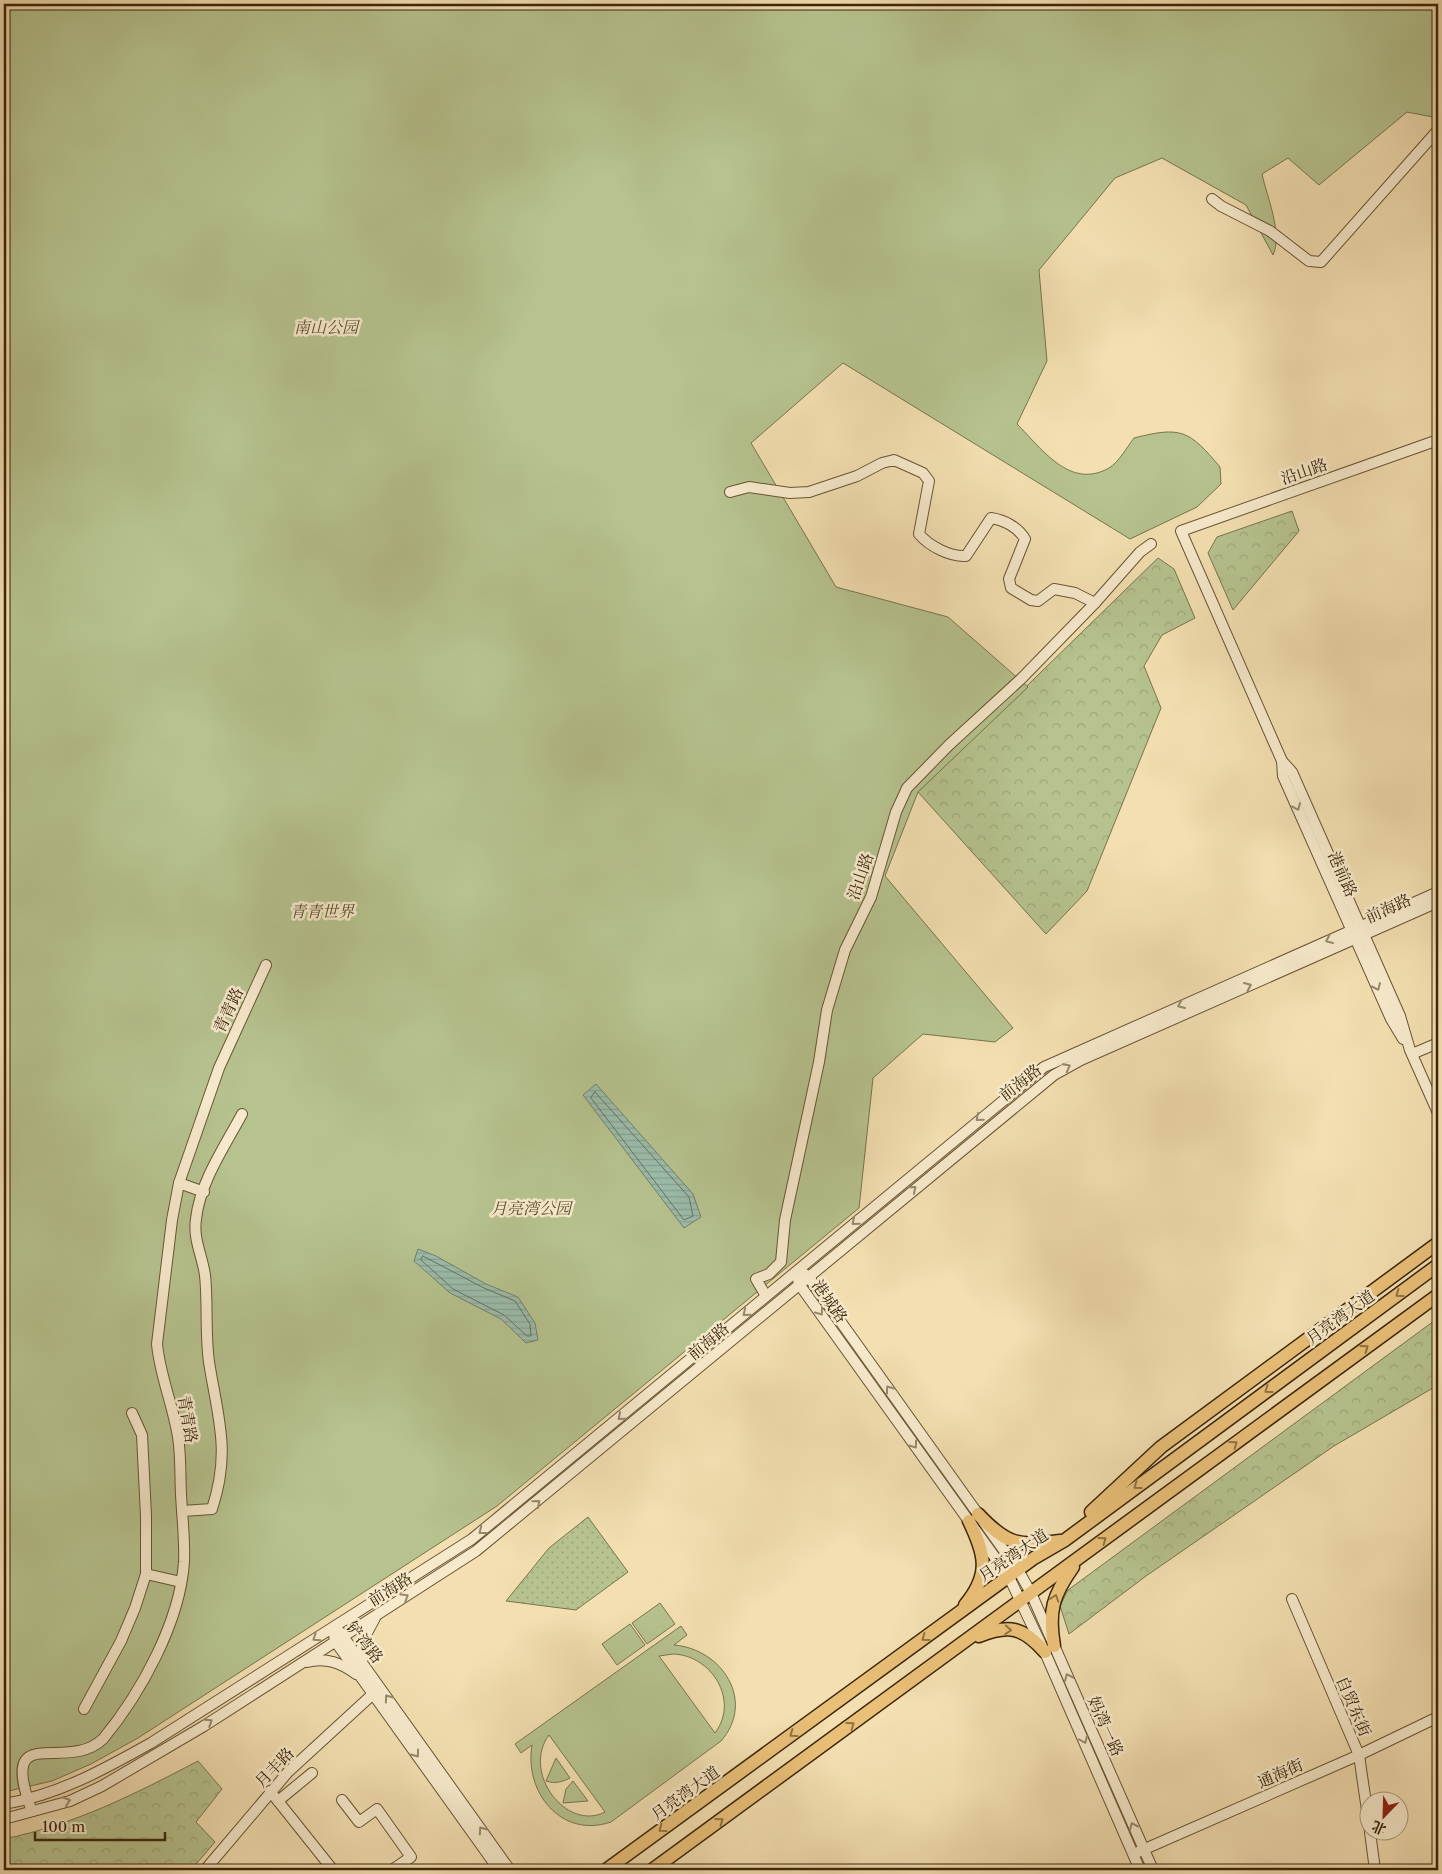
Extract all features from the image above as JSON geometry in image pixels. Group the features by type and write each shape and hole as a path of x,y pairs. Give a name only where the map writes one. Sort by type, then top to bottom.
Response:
{"main road":[{"path":"973,1517 1011,1541 1034,1544 1070,1536 1085,1517 1161,1447 1438,1243"},
{"name":"月亮湾大道","path":"606,1870 1014,1574 1070,1536 1438,1265"},
{"path":"652,1870 1438,1295"},
{"path":"953,1618 967,1604 975,1590 984,1566 973,1517"},
{"path":"965,1641 999,1629 1009,1629 1023,1632 1049,1649 1054,1600 1065,1578 1087,1552"}],"street":[{"path":"1212,199 1237,215 1270,231 1309,261 1321,262 1438,130"},
{"name":"沿山路","path":"1181,531 1438,440"},
{"path":"730,492 749,487 790,493 809,492 857,476 894,460 923,473 929,481 920,534 926,542 957,556 966,556 991,518 1001,520 1021,532 1025,538 1009,579 1011,588 1031,600 1038,601 1054,589 1075,593 1096,603"},
{"name":"港前路","path":"1181,531 1282,761 1292,772 1358,933 1400,1016 1411,1052 1438,1114"},
{"name":"沿山路","path":"766,1296 756,1279 769,1274 781,1262 785,1220 819,1062 827,1010 845,950 871,897 896,812 907,788 949,745 1022,678 1096,603 1140,552 1151,544"},
{"name":"前海路","path":"4,1819 70,1801 102,1786 204,1726 464,1560 499,1534 1030,1092 1063,1069 1358,933 1438,892"},
{"name":"前海路","path":"4,1804 28,1800 66,1788 110,1766 472,1539 1020,1084 1044,1067 1358,933 1438,902"},
{"name":"青青路","path":"32,1812 21,1779 21,1770 26,1759 38,1753 75,1753 90,1750 103,1739 115,1725 138,1688 165,1633 181,1582 184,1563 178,1438 167,1388 159,1364 157,1344 179,1183 219,1068 266,965"},
{"path":"1411,1052 1438,1043"},
{"path":"182,1511 212,1509 218,1489 223,1458 220,1416 209,1363 206,1335 205,1275 195,1240 196,1218 204,1192 242,1114"},
{"path":"179,1183 204,1192"},
{"name":"港城路","path":"797,1270 808,1276 973,1517"},
{"name":"港城路","path":"797,1270 799,1284 973,1517 1014,1574 1026,1597"},
{"path":"84,1709 121,1641 135,1608 146,1574 146,1516 142,1435 132,1413"},
{"path":"146,1574 181,1582"},
{"name":"妈湾一路","path":"1026,1597 1153,1870"},
{"name":"自贸东街","path":"1292,1599 1359,1755 1364,1792"},
{"path":"362,1661 362,1642 366,1631 379,1613"},
{"name":"铲湾路","path":"333,1627 344,1635 510,1870"},
{"name":"铲湾路","path":"333,1627 335,1641 499,1870"},
{"name":"妈湾一路","path":"1049,1649 1140,1870"},
{"path":"298,1665 326,1660 348,1668 361,1677"},
{"name":"月丰路","path":"205,1870 270,1791 304,1756 373,1694"},
{"name":"通海街","path":"1133,1854 1359,1755 1438,1717"},
{"path":"278,1800 312,1773"},
{"path":"270,1791 333,1870"},
{"path":"342,1800 359,1822 377,1809 411,1857 392,1870"},
{"name":"自贸东街","path":"1371,1842 1375,1870"}],"green space":[{"path":"4,4 1438,4 1438,118 1407,112 1319,185 1288,158 1262,174 1275,226 1276,246 1273,255 1246,205 1162,158 1115,178 1039,270 1047,361 1017,424 1058,464 1082,474 1095,473 1109,468 1134,438 1163,432 1174,432 1192,438 1220,467 1221,484 1197,507 1130,539 843,363 751,443 836,587 948,617 1028,687 918,792 885,876 1013,1028 995,1042 923,1034 873,1078 859,1208 497,1506 138,1738 91,1764 52,1781 4,1792"},
{"path":"1292,511 1299,531 1233,610 1208,553 1217,537"},
{"path":"1158,558 1174,569 1195,618 1162,635 1144,666 1161,708 1087,891 1046,934 918,792"},
{"path":"1438,1318 1438,1385 1334,1446 1146,1576 1069,1634 1060,1606 1068,1590"},
{"path":"588,1517 628,1572 576,1610 506,1601 549,1548"},
{"path":"660,1603 675,1624 647,1644 632,1623"},
{"path":"630,1624 645,1645 617,1665 602,1644"},
{"path":"681,1626 687,1635 674,1645 691,1649 707,1656 729,1680 734,1694 735,1710 731,1726 721,1741 611,1822 593,1825 576,1824 562,1818 550,1808 540,1794 534,1779 531,1762 532,1745 521,1753 515,1744","holes":["673,1654 687,1656 699,1662 710,1671 718,1682 723,1694 724,1707 722,1720 715,1733 659,1656","549,1735 605,1812 591,1816 576,1814 563,1806 552,1795 544,1781 541,1766 542,1750"]},
{"path":"556,1758 570,1778 558,1782 546,1781"},
{"path":"198,1761 222,1789 196,1822 215,1842 191,1870 4,1870 4,1839 80,1817 127,1797"},
{"path":"573,1781 588,1801 563,1803 566,1789"}],"water":[{"path":"596,1084 693,1194 701,1217 684,1228 583,1095"},
{"path":"418,1249 436,1256 486,1284 518,1297 535,1323 538,1340 526,1343 501,1319 450,1293 414,1261"}],"park label":[{"name":"南山公园","path":"326,327"},
{"name":"青青世界","path":"322,911"},
{"name":"月亮湾公园","path":"531,1208"}]}
